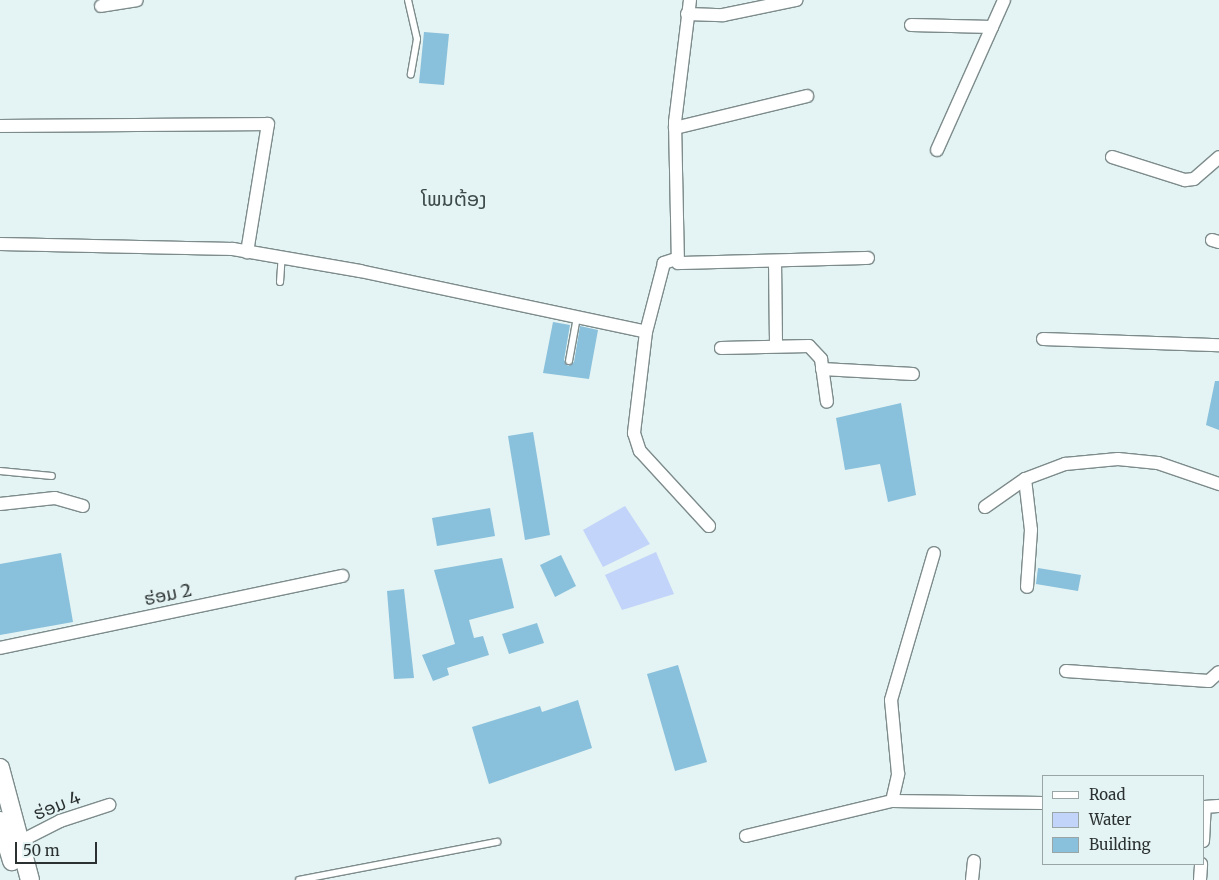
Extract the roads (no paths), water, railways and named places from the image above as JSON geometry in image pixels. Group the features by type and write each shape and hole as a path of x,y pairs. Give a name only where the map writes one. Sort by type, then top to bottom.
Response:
{"main road":[{"path":"1,773 30,880"},
{"path":"0,820 18,880"}],"street":[{"path":"101,6 137,0"},
{"path":"690,0 675,128 676,259 681,264 868,258"},
{"path":"687,14 723,15 796,0"},
{"path":"938,150 1004,0"},
{"path":"911,25 992,27"},
{"path":"675,128 807,96"},
{"path":"0,126 268,124 247,252"},
{"path":"1112,157 1185,180 1194,180 1219,157"},
{"path":"0,244 247,252 282,256 646,332"},
{"path":"676,259 664,263 646,332 636,394 636,443 709,526"},
{"path":"775,261 776,345"},
{"path":"1043,339 1219,345"},
{"path":"721,348 776,345 809,346 822,369 827,402"},
{"path":"822,369 913,374"},
{"path":"985,507 1025,479 1065,464 1118,459 1158,463 1219,484"},
{"path":"1025,479 1031,530 1027,587"},
{"path":"0,504 55,498 83,506"},
{"path":"892,802 898,774 891,700 934,553"},
{"name":"ຮ່ອມ 2","path":"0,648 343,576"},
{"path":"1066,671 1209,681 1219,672"},
{"path":"746,836 892,802 1042,803"},
{"name":"ຮ່ອມ 4","path":"19,842 60,821 109,805"},
{"path":"1204,807 1219,806"},
{"path":"972,880 974,861"},
{"path":"1200,880 1201,865"}],"lane":[{"path":"408,0 417,39 411,74"},
{"path":"280,282 282,256"},
{"path":"569,361 577,317"},
{"path":"0,471 52,476"},
{"path":"299,880 497,842"}],"water":[{"path":"625,506 650,544 603,567 583,530"},
{"path":"656,552 674,594 622,610 605,575"}],"district":[{"name":"ໂພນຕ້ອງ","path":"454,198"}]}
